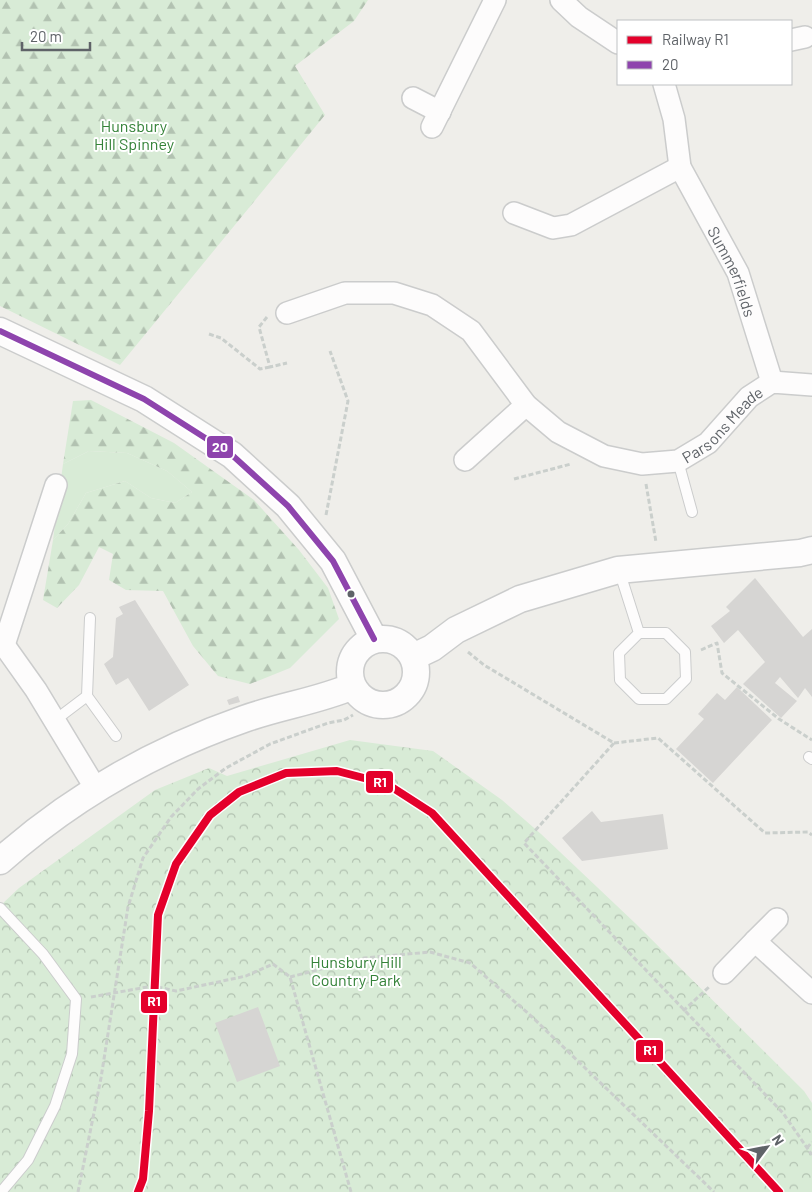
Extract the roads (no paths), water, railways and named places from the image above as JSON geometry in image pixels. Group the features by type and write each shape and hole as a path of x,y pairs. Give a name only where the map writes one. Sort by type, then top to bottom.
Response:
{"street":[{"path":"413,98 436,119 495,0"},
{"path":"561,0 579,17 617,42"},
{"name":"Summerfields","path":"664,85 674,119 680,167 738,273 772,382"},
{"path":"514,213 553,228 571,225 680,167"},
{"name":"Parsons Meade","path":"279,312 345,293 394,293 432,305 471,331 526,405 558,432 604,456 642,464 678,461 708,443 749,397 772,382 812,384"},
{"path":"0,331 144,400 232,455 288,506 333,561 374,639"},
{"path":"466,460 526,405"},
{"path":"56,485 2,646 36,690 96,789"},
{"path":"413,657 432,648 456,630 520,599 618,570 800,553 812,550"},
{"path":"385,638 397,641 406,647 413,657 416,677 413,687 398,702 378,705 368,702 353,686 350,664 355,653 364,644 374,639 385,638"},
{"path":"0,861 26,838 96,789 162,753 245,719 328,697 353,686"},
{"path":"724,973 777,920"},
{"path":"755,941 812,992"}],"lane":[{"path":"678,461 692,512"},
{"path":"618,570 639,634"},
{"path":"90,618 87,696 116,736"},
{"path":"666,633 685,652 686,679 666,699 640,699 620,680 620,653 639,634 666,633"},
{"path":"54,721 87,696"},
{"path":"0,908 42,954 76,999 72,1054 55,1106 28,1160 1,1192"}],"rail line":[{"name":"R1","path":"138,1192 143,1179 149,1111 158,915 176,864 210,815 239,792 286,773 337,771 387,784 432,813 779,1192"}],"park label":[{"name":"Hunsbury Hill Spinney","path":"134,134"},
{"name":"Hunsbury Hill Country Park","path":"356,970"}]}
